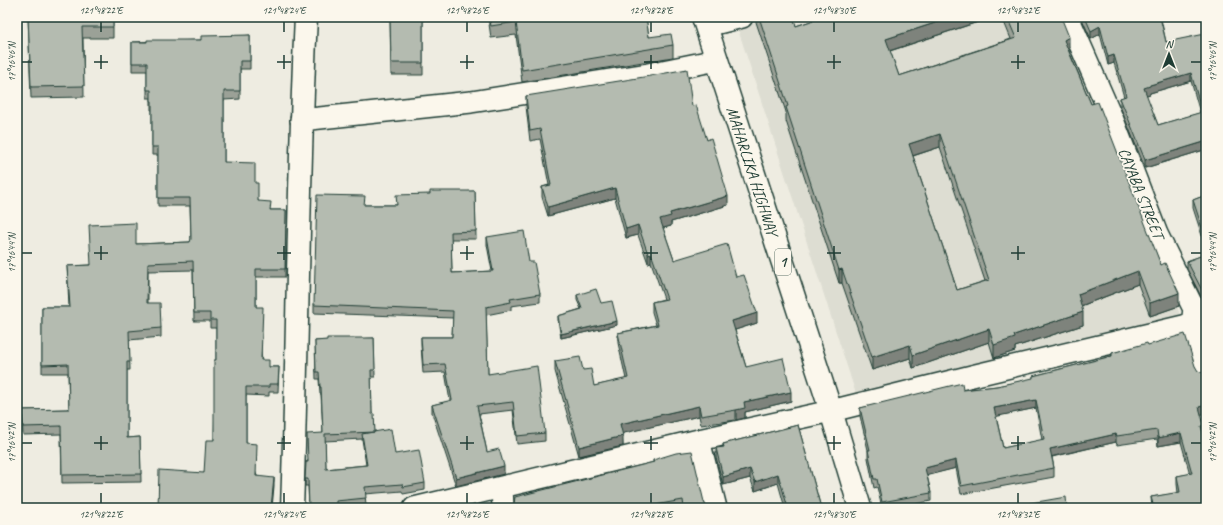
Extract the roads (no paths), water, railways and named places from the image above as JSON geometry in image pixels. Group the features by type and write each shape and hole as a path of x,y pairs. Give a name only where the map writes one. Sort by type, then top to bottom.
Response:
{"main road":[{"path":"292,508 301,120 306,17"},
{"name":"MAHARLIKA HIGHWAY","path":"704,21 831,411 860,508"}],"street":[{"path":"704,21 742,17"},
{"name":"CAYABA STREET","path":"1068,17 1112,120 1157,234 1198,313 1206,370"},
{"path":"301,120 471,102 648,74 717,60"},
{"path":"414,508 700,440 831,411 976,375 1198,313"},
{"path":"700,440 716,508"},
{"path":"502,487 504,508"}]}
